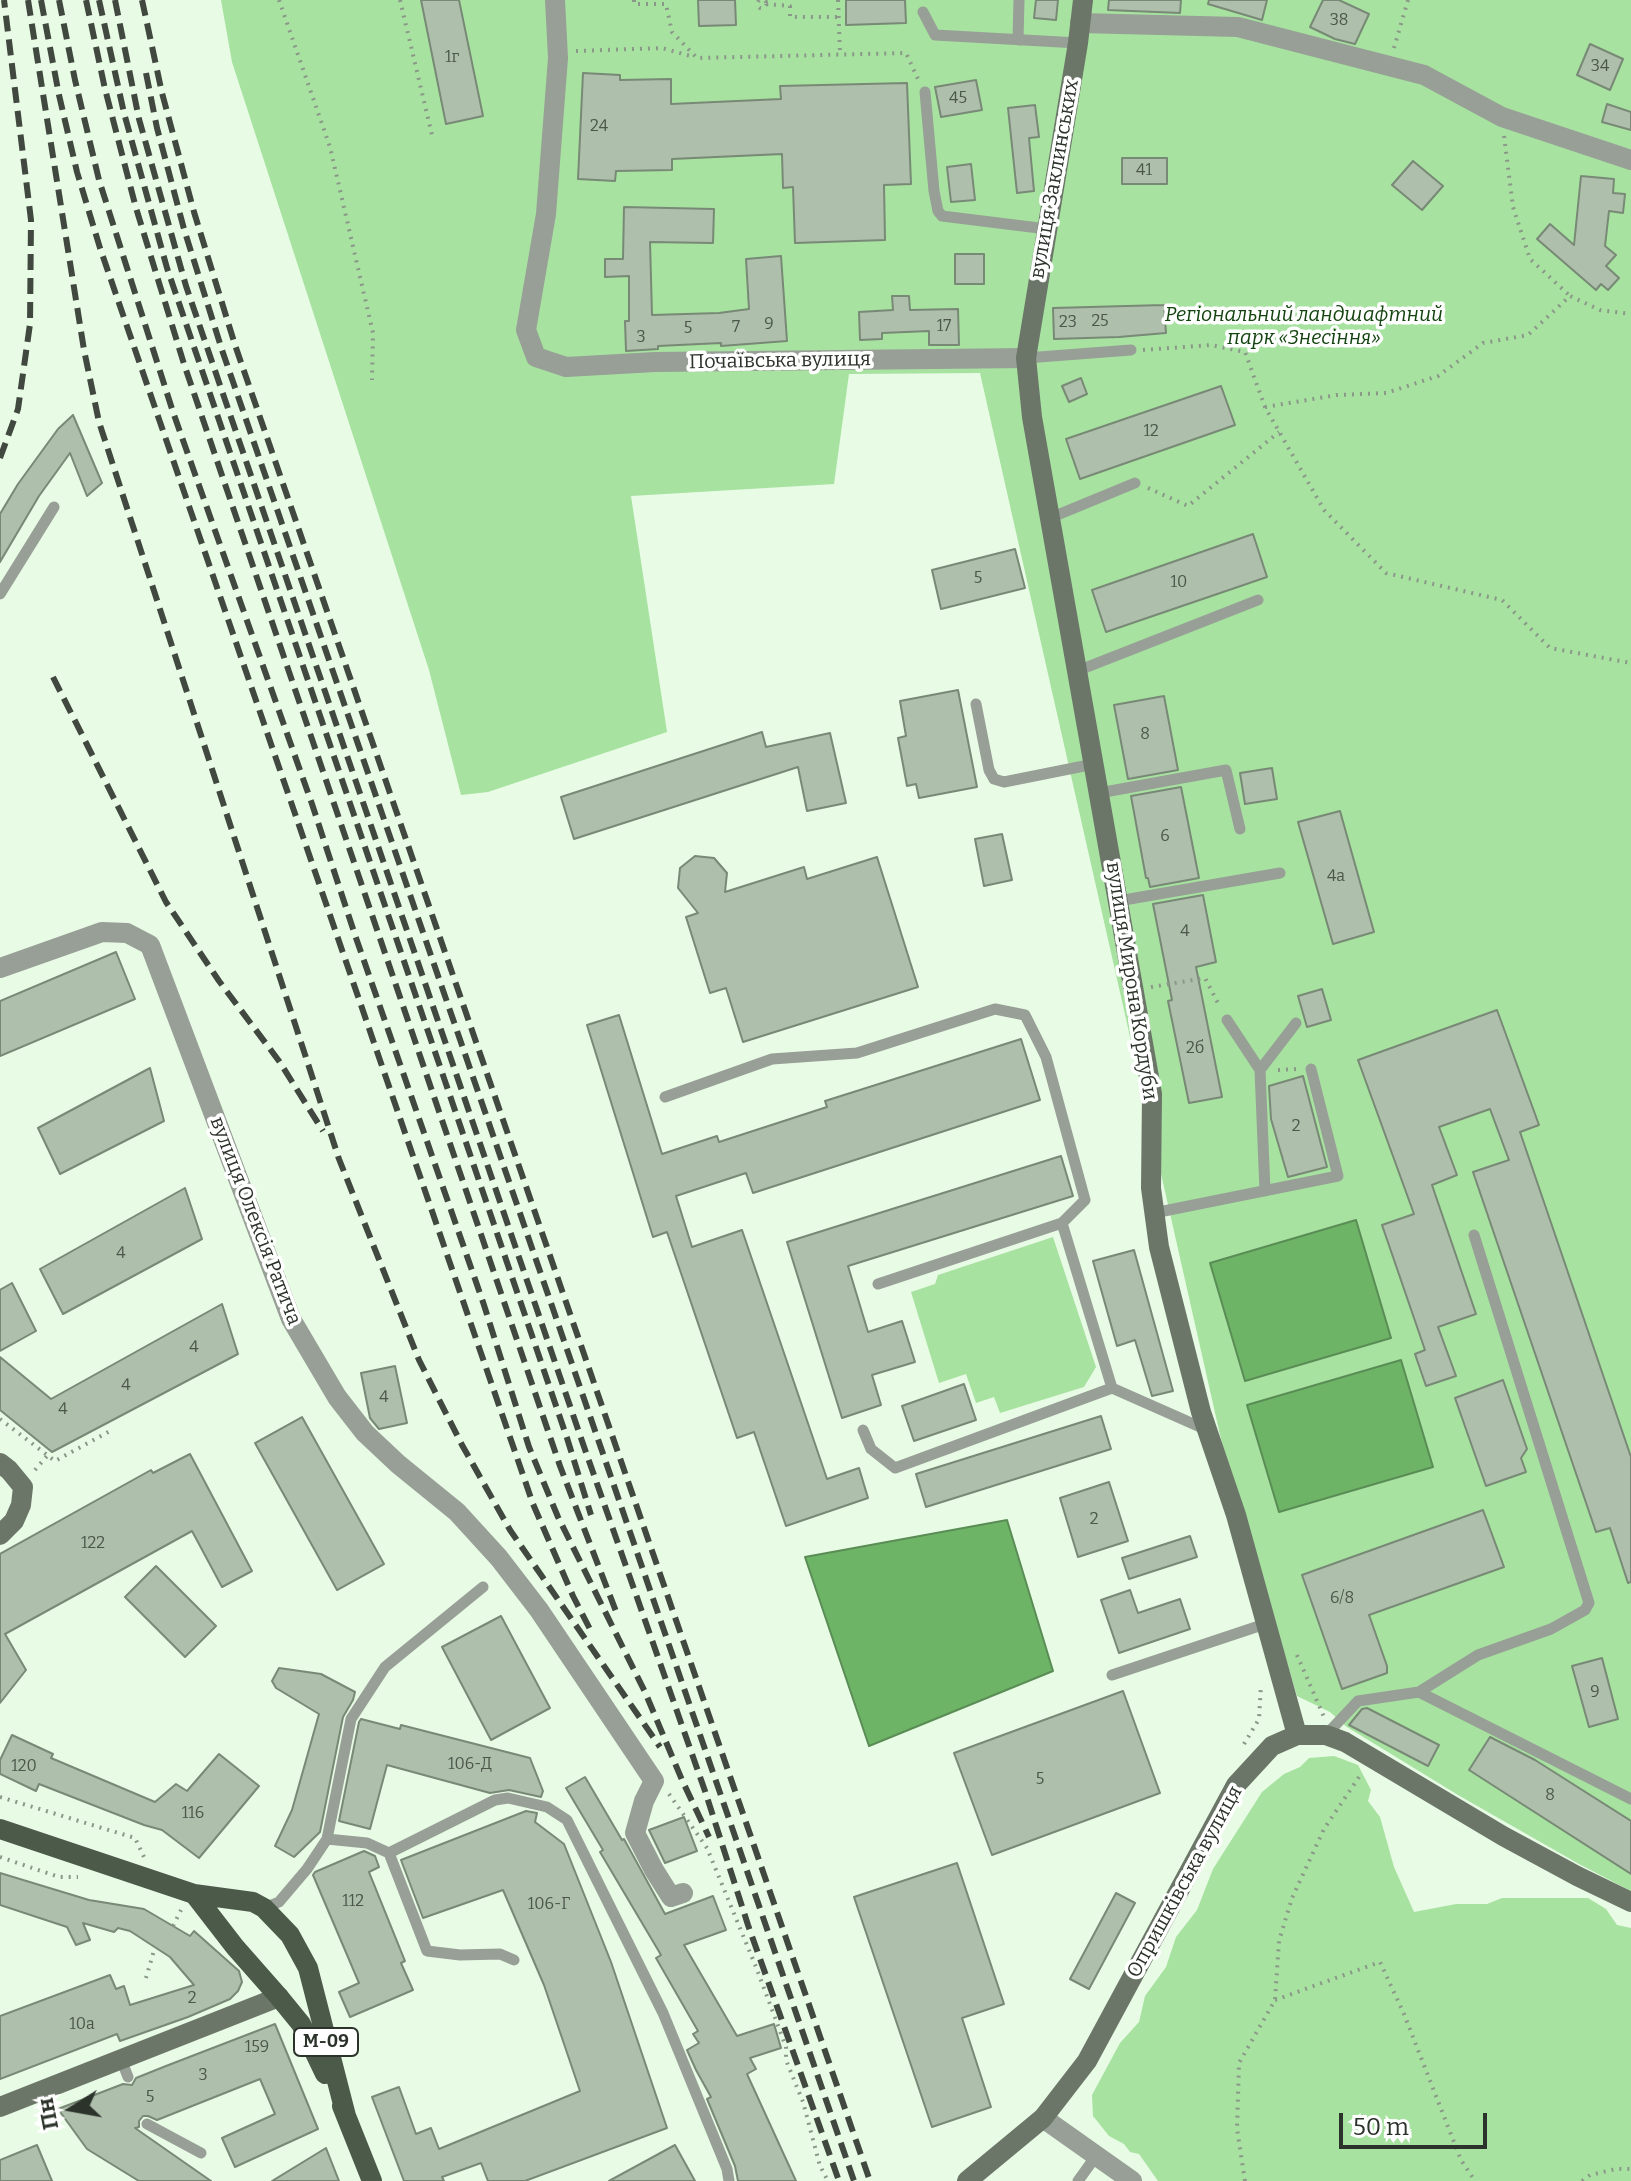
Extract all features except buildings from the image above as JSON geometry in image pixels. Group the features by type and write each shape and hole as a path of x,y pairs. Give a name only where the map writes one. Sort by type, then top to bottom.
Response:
{"main road":[{"path":"0,1829 194,1894 258,1905"},
{"name":"М-09","path":"194,1894 301,2024 346,2116 372,2181"},
{"path":"235,1947 226,1928 228,1915 237,1908 258,1905"},
{"name":"М-09","path":"258,1905 290,1935 308,1968 346,2116"},
{"path":"279,1997 296,1989 308,1968"}],"street":[{"path":"555,0 558,52"},
{"name":"вулиця Заклинських","path":"1026,358 1083,0"},
{"path":"1079,33 1238,27 1424,75 1502,117 1631,160"},
{"name":"Почаївська вулиця","path":"558,52 546,214 526,330 536,357 566,367 655,362 1026,358"},
{"name":"вулиця Мирона Кордуби","path":"1026,358 1032,417 1152,1094 1151,1188 1159,1247 1208,1430 1268,1623 1297,1735"},
{"name":"вулиця Олексія Ратича","path":"0,968 102,932 127,933 150,945 291,1319 337,1397 365,1433 457,1512 499,1558 539,1610 654,1781"},
{"path":"0,1463 23,1487 21,1505 14,1521 0,1535"},
{"path":"1297,1735 1326,1735 1345,1742 1503,1836 1631,1902"},
{"name":"Опришківська вулиця","path":"967,2181 1043,2118 1087,2061 1236,1785 1272,1746 1297,1735"},
{"path":"654,1781 644,1801 635,1833 671,1897 683,1893"},
{"path":"0,2107 124,2068 279,1997"},
{"path":"1043,2118 1132,2181"}],"lane":[{"path":"1018,40 1019,0"},
{"path":"923,12 935,35 1018,40 1079,33"},
{"path":"925,92 934,191 942,216 1047,229"},
{"path":"1026,358 1131,350"},
{"path":"1050,518 1135,483"},
{"path":"0,594 54,507"},
{"path":"1077,671 1258,600"},
{"path":"976,704 989,770 994,779 1004,782 1094,764"},
{"path":"1099,793 1226,770 1240,829"},
{"path":"1118,901 1280,873"},
{"path":"665,1097 772,1059 857,1053 995,1009 1025,1015 1046,1057 1085,1200 1062,1223 878,1284"},
{"path":"1227,1020 1260,1070 1265,1191"},
{"path":"1260,1070 1296,1023"},
{"path":"1154,1213 1338,1176 1311,1069"},
{"path":"1062,1223 1112,1388"},
{"path":"1326,1735 1358,1701 1419,1692 1478,1655 1551,1629 1585,1610 1589,1603 1474,1235"},
{"path":"863,1430 871,1449 895,1468 1112,1388 1208,1430"},
{"path":"258,1905 279,1902 327,1839 351,1719 385,1667 483,1587"},
{"path":"1112,1675 1268,1623"},
{"path":"1419,1692 1631,1799"},
{"path":"389,1853 495,1800 508,1798 547,1807 567,1820 663,2013 727,2169 729,2181"},
{"path":"327,1839 367,1843 389,1853 427,1951 460,1955 500,1954 514,1960"},
{"path":"147,2124 201,2153"},
{"path":"1078,2181 1096,2156"}],"path":[{"path":"279,0 330,147 373,333 372,380"},
{"path":"400,0 432,135"},
{"path":"634,0 634,4 666,4 672,32 697,58"},
{"path":"838,0 840,54"},
{"path":"1389,66 1408,0"},
{"path":"762,1 790,6 790,17 839,17"},
{"path":"558,52 662,48 697,58 906,53 925,92"},
{"path":"1502,117 1513,207 1530,259 1570,296 1600,310 1631,314"},
{"path":"1265,407 1337,395 1386,393 1438,376 1483,343 1528,335 1570,296"},
{"path":"1131,350 1211,345 1245,352 1265,407 1324,510 1386,573 1502,600 1550,648 1631,663"},
{"path":"1135,483 1188,506 1279,432"},
{"path":"1134,990 1205,978 1227,1020"},
{"path":"1260,1070 1311,1069"},
{"path":"0,1419 55,1461 110,1431"},
{"path":"33,1472 47,1456"},
{"path":"1243,1746 1259,1719 1262,1688 1259,1673"},
{"path":"1245,2181 1237,2129 1239,2063 1275,2000 1279,1941 1292,1898 1324,1829 1365,1768"},
{"path":"654,1781 669,1793 707,1848 786,2047 786,2060 803,2102 820,2166 828,2181"},
{"path":"0,1797 135,1838 156,1881"},
{"path":"173,1926 179,1914"},
{"path":"146,1978 155,1947"},
{"path":"1275,2000 1380,1962 1404,2014 1461,2160 1475,2181"},
{"path":"1582,2181 1590,2175 1631,2169"}],"green space":[{"name":"Регіональний ландшафтний парк «Знесіння»","path":"221,0 1631,0 1631,1891 1458,1795 1347,1727 1330,1712 1297,1696 1223,1448 980,373 849,374 834,484 631,496 667,732 488,792 461,795 429,670 232,62"},
{"path":"1053,1237 1096,1367 1084,1387 1000,1413 994,1397 976,1403 966,1374 939,1383 911,1292 935,1284 938,1275"},
{"path":"1334,1756 1358,1765 1371,1790 1368,1801 1380,1817 1394,1867 1414,1912 1456,1904 1487,1904 1502,1898 1588,1898 1606,1909 1617,1925 1631,1928 1631,2181 1158,2181 1139,2154 1130,2152 1124,2144 1109,2136 1093,2116 1092,2095 1120,2043 1139,2022 1145,1996 1166,1967 1176,1937 1197,1910 1213,1869 1262,1792 1309,1758"}],"shaded area":[{"path":"1356,1220 1391,1338 1245,1381 1210,1263"},
{"path":"1401,1360 1433,1467 1279,1512 1247,1405"},
{"path":"1007,1520 1053,1671 869,1746 805,1557"}],"railway":[{"path":"0,458 18,409 30,324 31,220 4,0"},
{"path":"28,0 84,350 99,422 339,1159 419,1360 462,1445 510,1530 660,1747"},
{"path":"41,0 77,172 100,248 533,1504 593,1635"},
{"path":"59,0 99,180 173,412 312,804 483,1302 529,1447 558,1517 645,1692 709,1837"},
{"path":"86,0 136,208 184,364 560,1466 617,1614"},
{"path":"99,0 124,113 167,268 591,1515"},
{"path":"115,0 139,119 186,286 705,1791 748,1925 839,2181"},
{"path":"142,0 162,93 194,212 235,345 870,2181"},
{"path":"146,73 184,229 222,350 854,2181"},
{"path":"53,677 166,902 219,981 279,1061 323,1131"}]}
